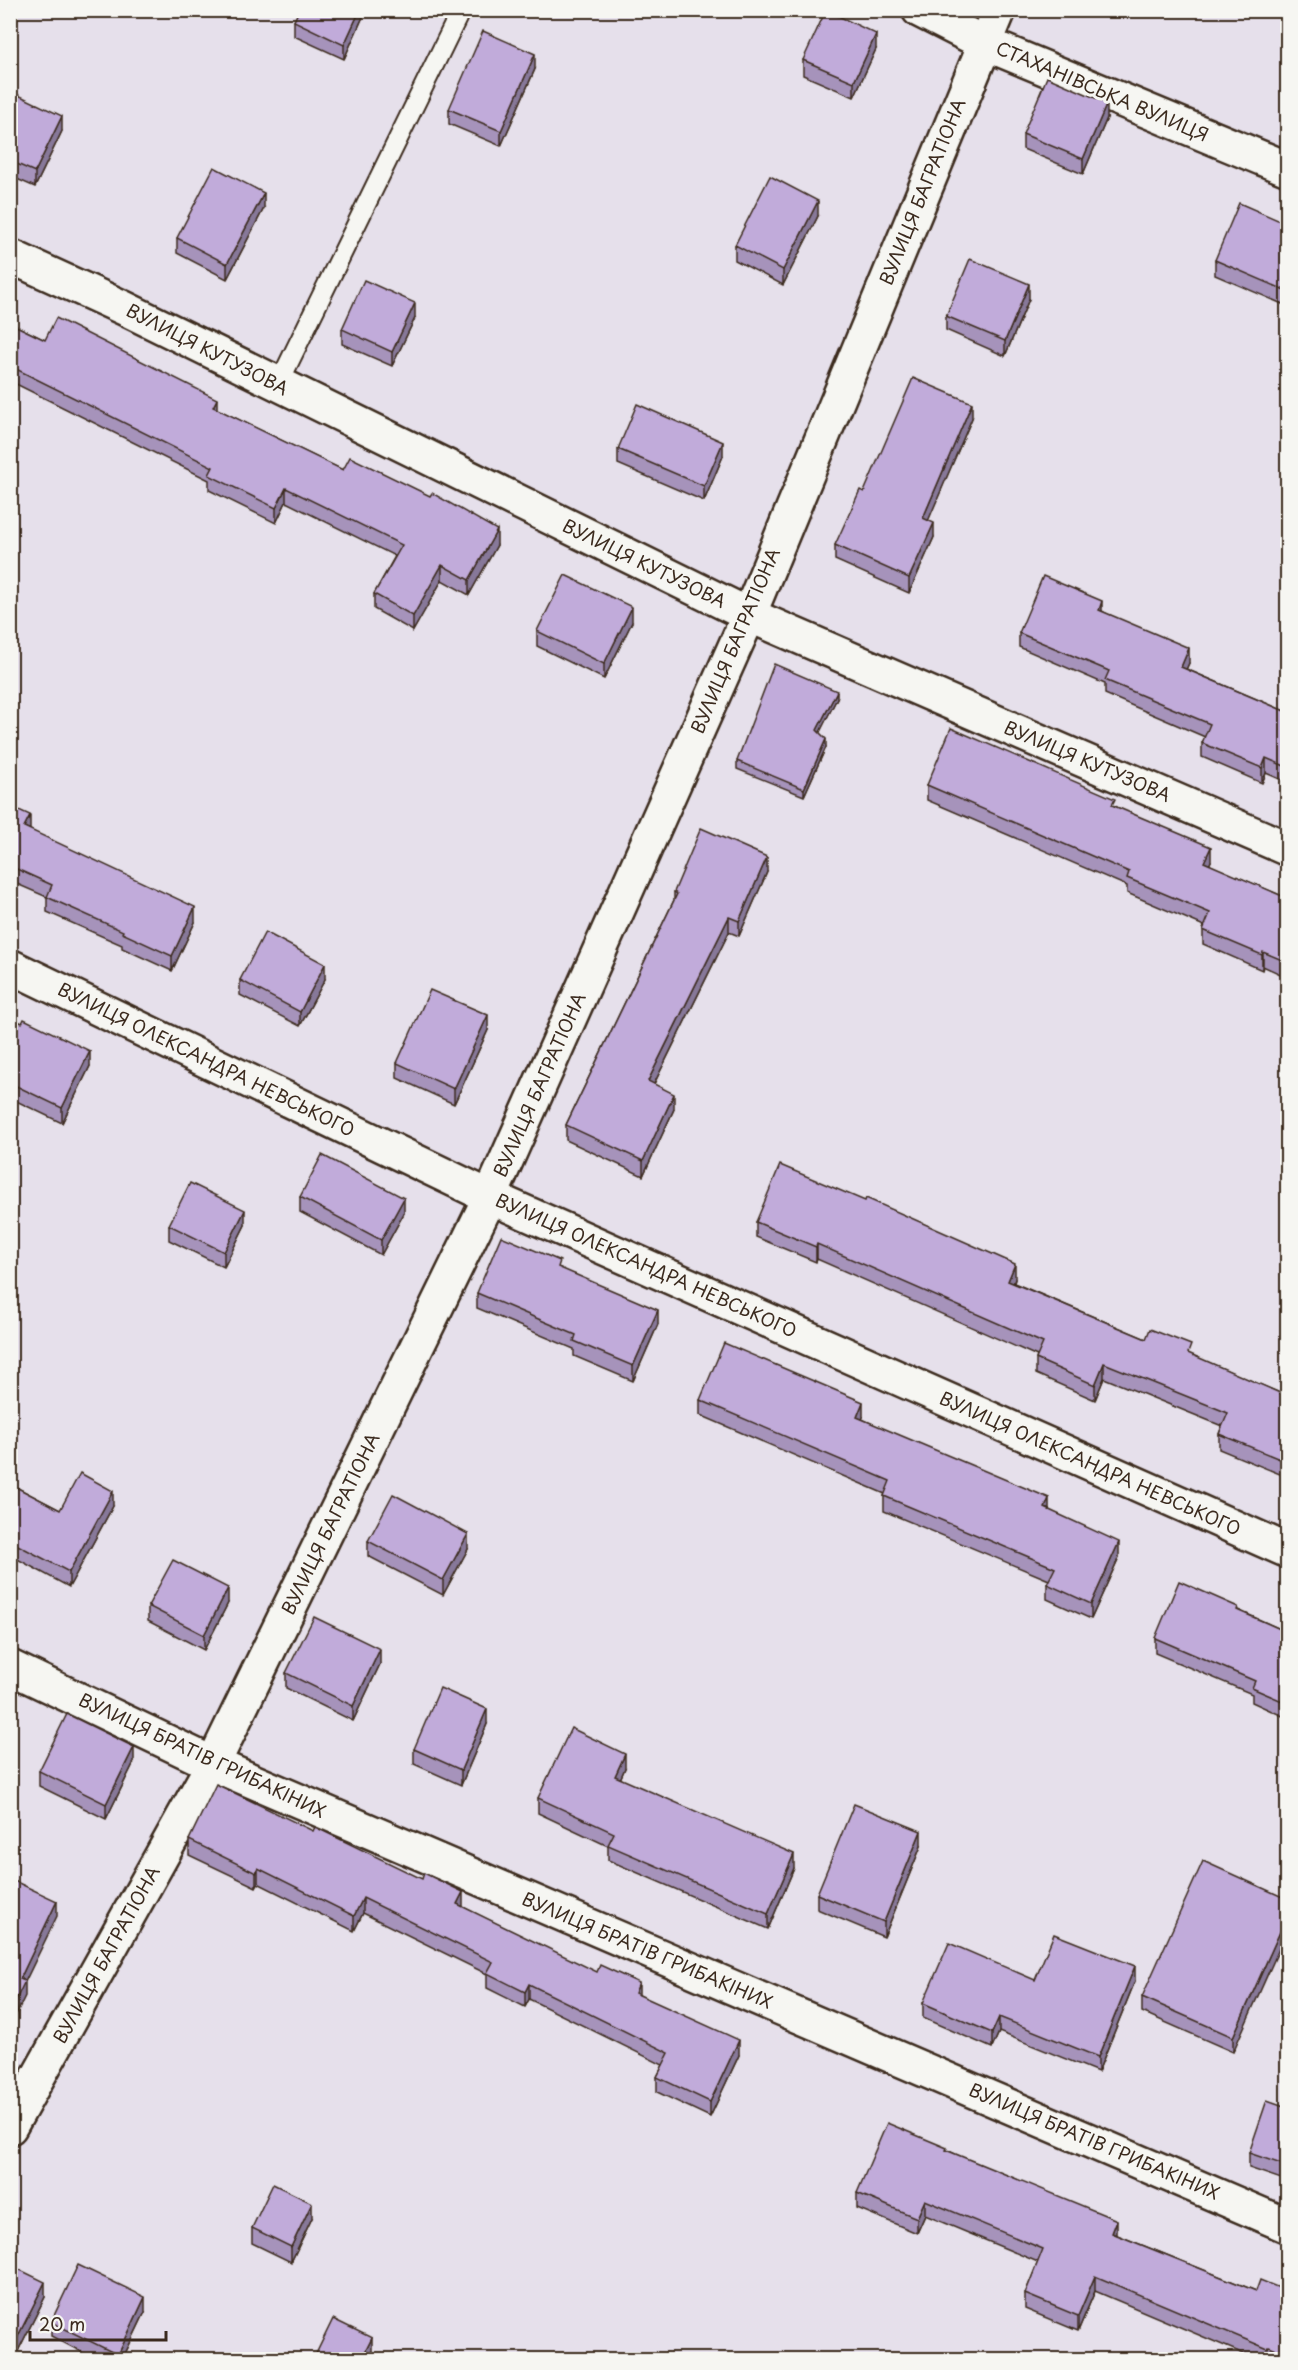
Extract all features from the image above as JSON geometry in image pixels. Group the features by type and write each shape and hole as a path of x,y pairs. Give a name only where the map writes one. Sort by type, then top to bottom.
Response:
{"street":[{"name":"СТАХАНІВСЬКА ВУЛИЦЯ","path":"919,10 984,43 1287,170"},
{"name":"ВУЛИЦЯ БАГРАТІОНА","path":"10,2127 213,1764 490,1197 749,615 999,10"},
{"name":"ВУЛИЦЯ КУТУЗОВА","path":"10,256 124,308 749,615 1287,849"},
{"name":"ВУЛИЦЯ ОЛЕКСАНДРА НЕВСЬКОГО","path":"10,966 490,1197 1287,1551"},
{"name":"ВУЛИЦЯ БРАТІВ ГРИБАКІНИХ","path":"10,1667 213,1764 1287,2226"}],"lane":[{"path":"278,385 461,10"}],"building":[{"path":"299,10 360,10 344,45 294,21"},
{"path":"826,10 876,34 854,82 803,60"},
{"path":"483,31 535,54 501,131 449,109"},
{"path":"1047,77 1107,103 1083,159 1023,134"},
{"path":"10,91 62,116 35,172 10,161"},
{"path":"214,167 264,193 227,264 177,238"},
{"path":"770,176 818,201 783,270 735,245"},
{"path":"1239,203 1287,224 1287,291 1215,260"},
{"path":"970,259 1029,284 1005,341 946,316"},
{"path":"364,280 415,303 392,352 342,329"},
{"path":"56,318 217,399 213,407 343,470 350,457 430,496 432,493 497,530 469,580 442,565 413,616 374,594 402,545 286,488 276,508 209,475 213,467 10,366 10,323 45,340"},
{"path":"913,378 972,403 923,518 934,523 909,578 835,545 860,490 864,492"},
{"path":"637,404 723,442 704,486 618,449"},
{"path":"565,575 632,607 604,664 537,631"},
{"path":"1043,576 1102,601 1099,610 1189,648 1181,667 1287,712 1287,767 1266,758 1262,768 1202,743 1210,724 1105,680 1109,671 1019,633"},
{"path":"774,664 837,691 817,730 826,739 804,789 737,761"},
{"path":"951,728 1115,799 1112,805 1211,847 1204,862 1287,898 1287,962 1263,952 1262,955 1203,930 1210,913 1127,878 1129,872 927,785"},
{"path":"10,806 30,815 24,827 195,907 172,956 47,897 52,885 10,866"},
{"path":"701,828 767,857 739,921 729,917 648,1081 674,1094 643,1161 566,1125 677,894 674,892"},
{"path":"265,932 325,964 300,1012 240,980"},
{"path":"430,990 488,1015 454,1089 397,1063"},
{"path":"10,1017 22,1023 24,1019 90,1051 62,1108 10,1083"},
{"path":"322,1155 404,1198 381,1240 300,1197"},
{"path":"780,1165 865,1201 866,1198 1015,1264 1008,1281 1146,1339 1150,1329 1191,1345 1188,1353 1287,1396 1287,1462 1219,1434 1228,1413 1104,1363 1095,1385 1036,1359 1043,1343 817,1244 816,1247 756,1222"},
{"path":"190,1183 245,1210 224,1252 169,1225"},
{"path":"501,1236 560,1261 558,1267 658,1310 633,1366 574,1341 576,1335 477,1293"},
{"path":"724,1343 863,1402 857,1417 1049,1498 1045,1508 1119,1542 1091,1604 1047,1584 1055,1568 884,1496 890,1481 700,1400"},
{"path":"80,1473 113,1491 69,1572 10,1541 10,1484 60,1510"},
{"path":"393,1494 468,1534 443,1580 368,1541"},
{"path":"173,1560 228,1588 204,1635 148,1606"},
{"path":"1179,1581 1287,1632 1287,1703 1252,1688 1255,1681 1155,1638"},
{"path":"314,1617 380,1649 353,1706 286,1673"},
{"path":"440,1688 487,1709 461,1770 414,1749"},
{"path":"67,1714 134,1747 106,1804 39,1771"},
{"path":"571,1728 625,1754 615,1776 794,1854 768,1914 608,1845 614,1833 538,1798"},
{"path":"216,1784 313,1831 315,1827 422,1879 424,1873 463,1892 457,1904 597,1972 600,1965 639,1983 635,1993 739,2040 710,2102 657,2077 669,2053 529,1984 525,1992 487,1973 493,1962 363,1898 354,1916 258,1868 256,1873 189,1840"},
{"path":"854,1804 921,1831 884,1922 817,1894"},
{"path":"1203,1861 1287,1899 1287,1916 1233,2037 1142,1997"},
{"path":"10,1879 57,1901 20,1979 25,1981 10,2012"},
{"path":"1054,1934 1135,1966 1098,2057 999,2017 992,2033 923,2003 949,1943 1035,1980"},
{"path":"1267,2100 1287,2107 1287,2166 1249,2153"},
{"path":"887,2123 947,2148 946,2150 1117,2220 1112,2233 1256,2291 1260,2280 1287,2291 1287,2354 1269,2347 1268,2349 1095,2276 1078,2316 1025,2294 1043,2249 925,2200 917,2218 857,2193"},
{"path":"273,2184 312,2203 291,2247 252,2228"},
{"path":"10,2265 45,2282 17,2338 10,2335"},
{"path":"78,2265 145,2297 118,2355 51,2322"},
{"path":"333,2319 372,2338 361,2360 313,2360"}]}
